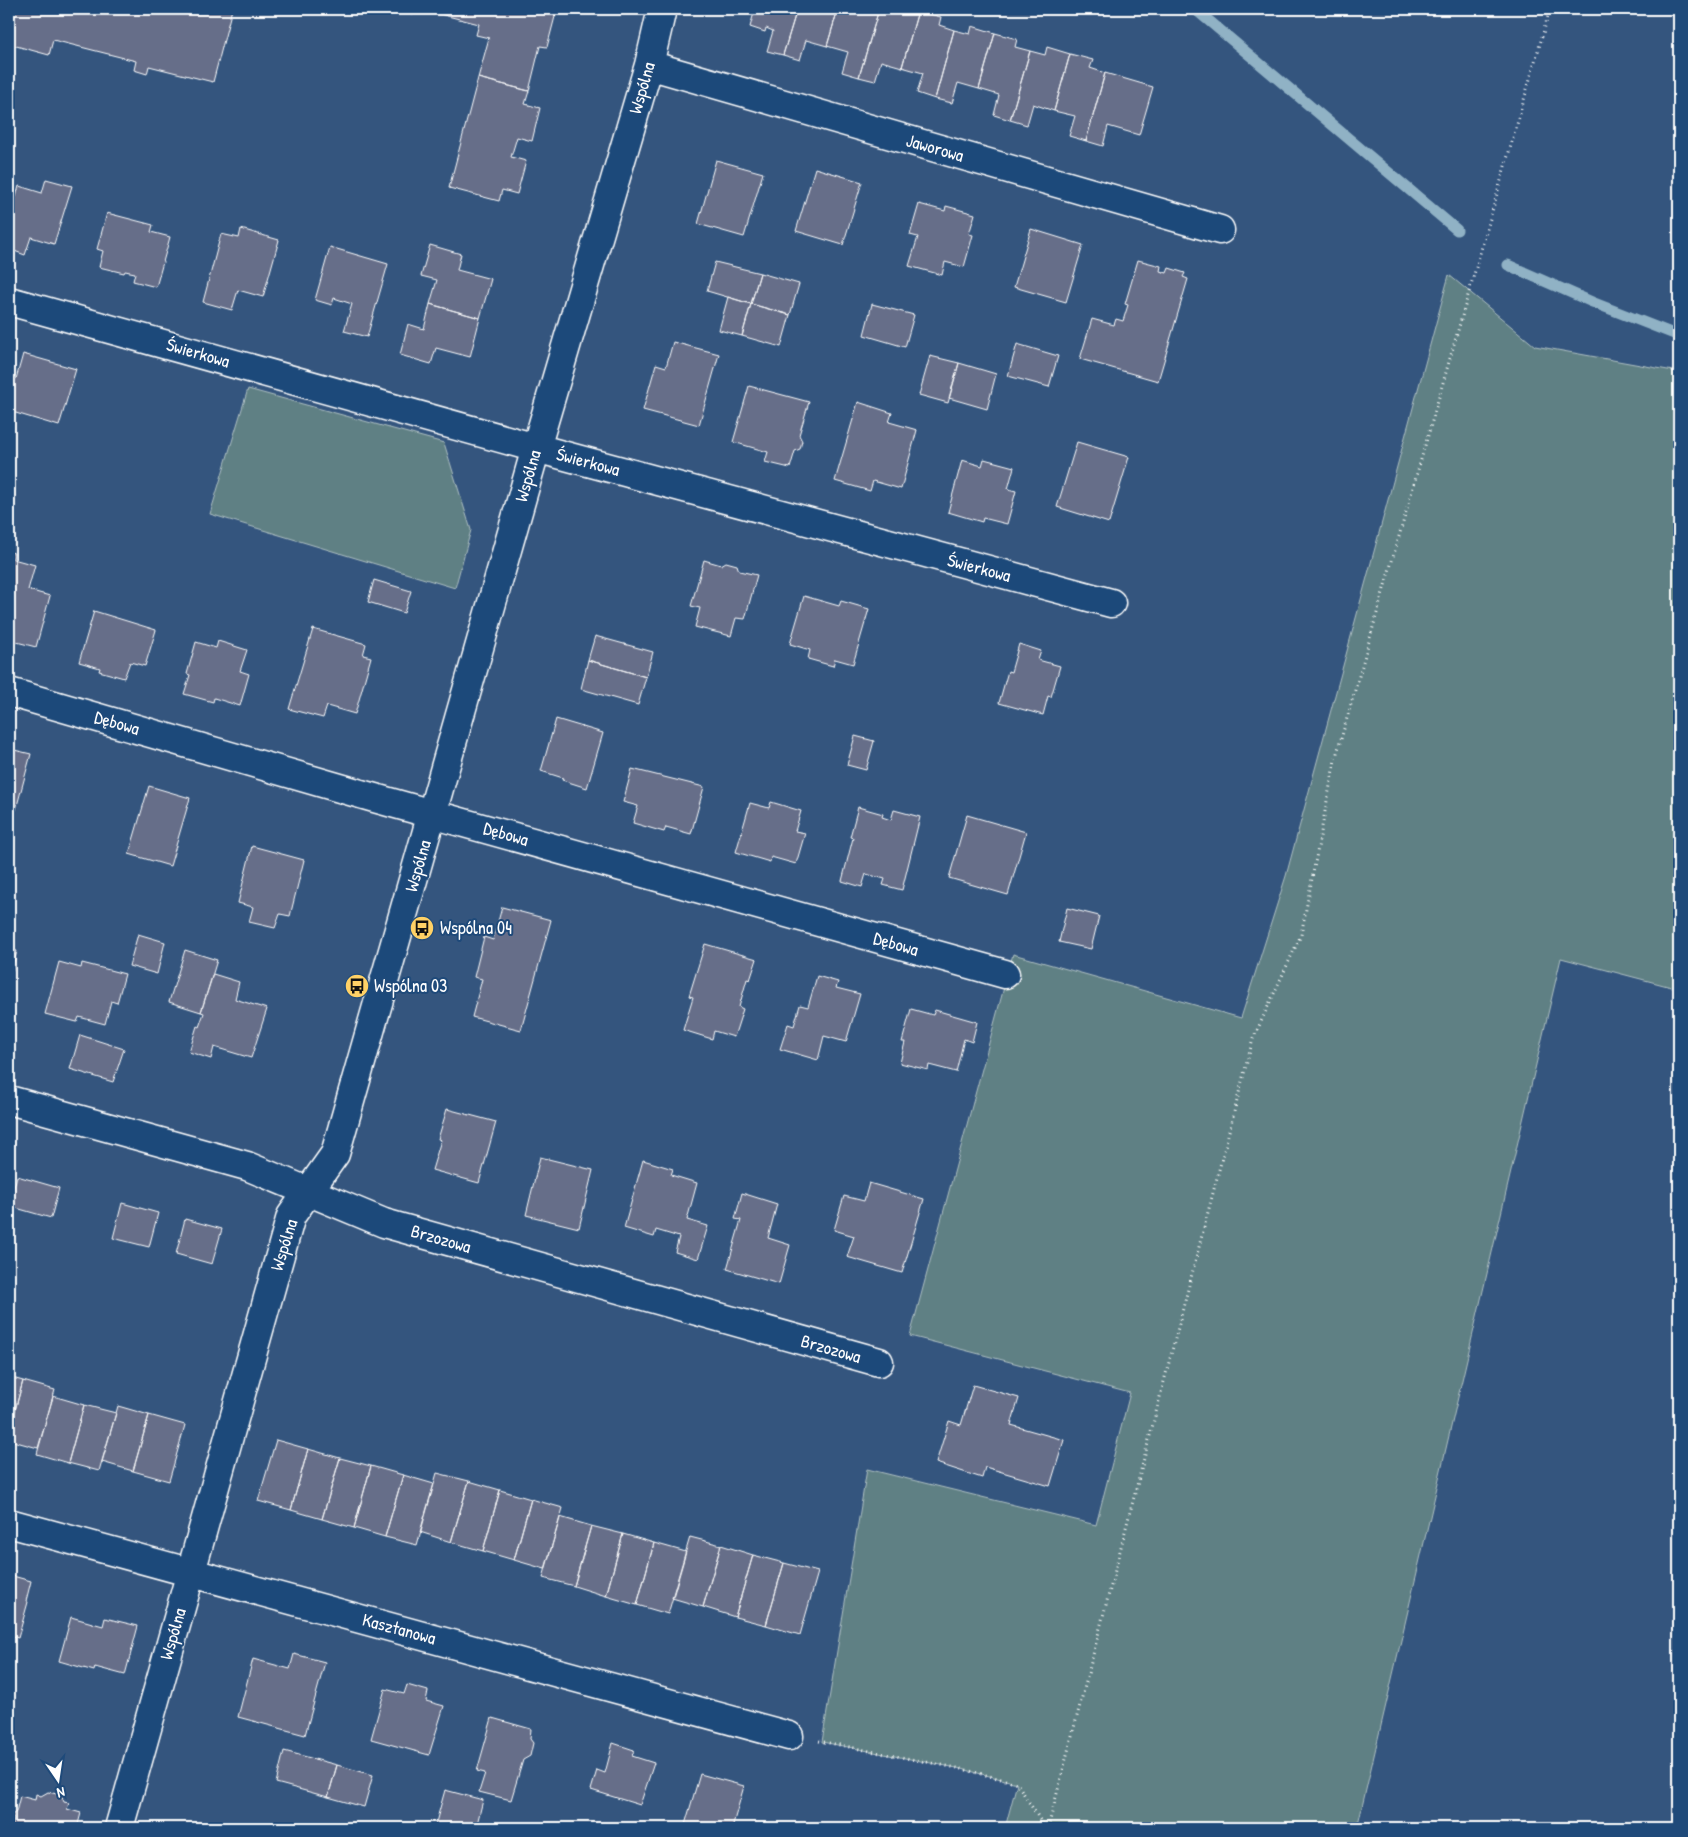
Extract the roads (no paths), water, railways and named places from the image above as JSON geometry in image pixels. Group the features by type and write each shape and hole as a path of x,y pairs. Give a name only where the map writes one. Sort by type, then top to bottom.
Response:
{"street":[{"name":"Wspólna","path":"119,1828 291,1216 335,1154 536,448 649,65 662,9"},
{"name":"Jaworowa","path":"649,65 1220,230"},
{"name":"Świerkowa","path":"9,301 536,448 1111,604"},
{"name":"Dębowa","path":"9,692 1005,974"},
{"name":"Brzozowa","path":"9,1100 247,1166 384,1223 879,1362"},
{"name":"Kasztanowa","path":"9,1523 789,1736"}],"waterway":[{"path":"1195,9 1457,230"},
{"path":"1508,265 1592,302 1679,336"}],"place":[{"name":"Wspólna 04","path":"422,928"},
{"name":"Wspólna 03","path":"357,986"}]}
